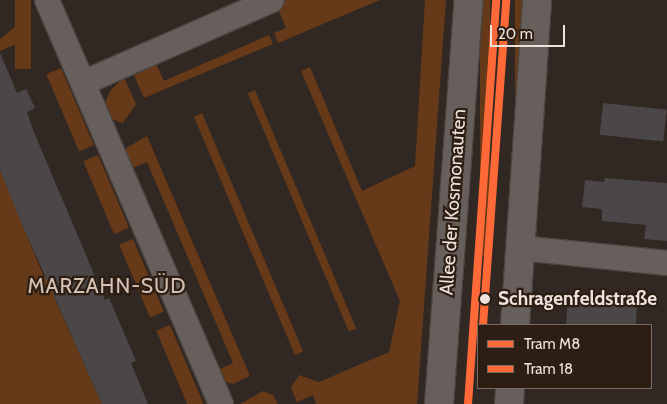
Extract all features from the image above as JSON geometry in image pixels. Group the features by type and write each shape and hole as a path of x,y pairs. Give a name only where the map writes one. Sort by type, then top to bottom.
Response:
{"main road":[{"name":"Allee der Kosmonauten","path":"439,404 469,0"},
{"path":"515,324 537,0"},
{"path":"509,404 510,389"}],"street":[{"path":"47,0 221,404"},
{"path":"83,83 272,0"},
{"path":"520,248 667,263"}],"shaded area":[{"path":"15,0 31,0 31,69 15,69"},
{"path":"286,0 380,0 278,43 274,33 286,28 278,9"},
{"path":"425,0 446,0 417,404 316,404 313,395 297,402 291,388 299,375 319,382 389,352 400,301 301,71 310,67 362,191 415,166"},
{"path":"480,0 490,0 490,256 480,256"},
{"path":"515,0 525,0 525,260 515,260"},
{"path":"15,27 21,42 0,51 0,39"},
{"path":"269,35 273,44 144,98 133,73 156,64 164,81"},
{"path":"61,68 94,145 79,152 46,74"},
{"path":"124,77 136,104 123,123 109,118 104,106 110,91"},
{"path":"255,90 356,328 349,332 248,93"},
{"path":"202,113 303,351 295,355 194,117"},
{"path":"147,136 250,376 233,384 220,381 216,371 233,363 147,162 130,169 123,150"},
{"path":"98,155 129,228 114,234 83,161"},
{"path":"0,170 44,277 48,275 57,295 54,297 102,404 0,404"},
{"path":"133,239 164,312 150,318 119,245"},
{"path":"170,325 204,404 187,404 156,331"},
{"path":"263,391 273,395 278,404 240,404"}],"building":[{"path":"0,53 17,93 26,89 35,108 27,112 33,130 105,300 109,298 136,361 131,363 148,404 102,404 18,215 0,170"},
{"path":"603,103 667,110 663,142 600,135"},
{"path":"605,178 667,183 667,241 644,239 646,225 602,221 602,209 582,207 585,180 604,182"},
{"path":"568,295 637,301 636,324 566,324"}],"tram line":[{"name":"M8","path":"468,404 496,0"},
{"name":"18","path":"483,324 506,1"}],"place":[{"name":"Schragenfeldstraße","path":"485,299"}],"district":[{"name":"MARZAHN-SÜD","path":"107,286"}]}
